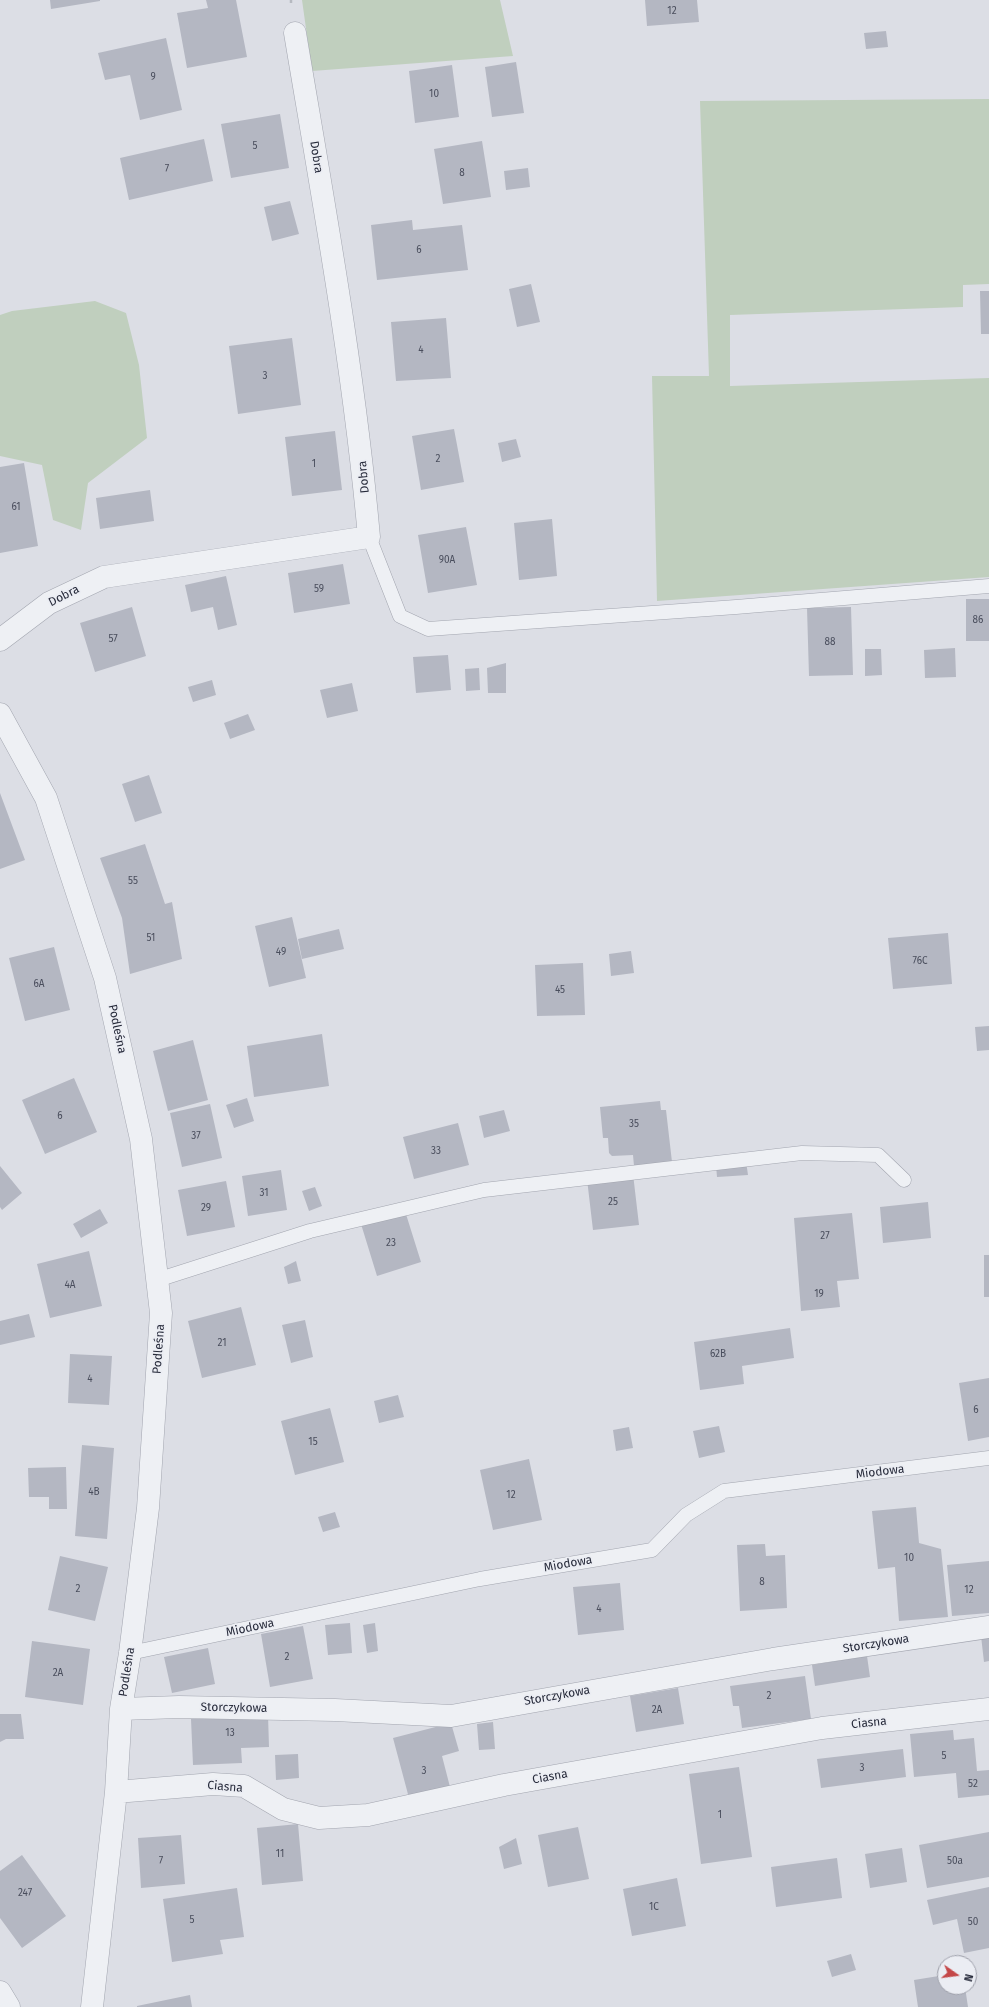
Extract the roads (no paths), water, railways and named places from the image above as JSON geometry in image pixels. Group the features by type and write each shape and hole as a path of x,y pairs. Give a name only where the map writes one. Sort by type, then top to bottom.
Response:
{"street":[{"name":"Dobra","path":"0,640 49,603 104,577 369,537 361,452 328,234 295,33"},
{"name":"Podleśna","path":"0,714 46,798 105,978 141,1139 161,1313 148,1508 130,1653 120,1709 116,1792 92,2007"},
{"name":"Storczykowa","path":"120,1709 179,1707 311,1710 451,1716 772,1660 989,1627"},
{"name":"Ciasna","path":"116,1792 213,1784 244,1786 283,1809 318,1818 368,1815 504,1785 814,1729 989,1709"},
{"path":"0,1992 8,2007"}],"lane":[{"path":"369,537 400,616 428,629 736,607 989,586"},
{"path":"157,1280 310,1232 484,1190 802,1153 878,1155 904,1180"},
{"name":"Miodowa","path":"130,1653 480,1580 652,1550 686,1515 724,1491 989,1458"}]}
